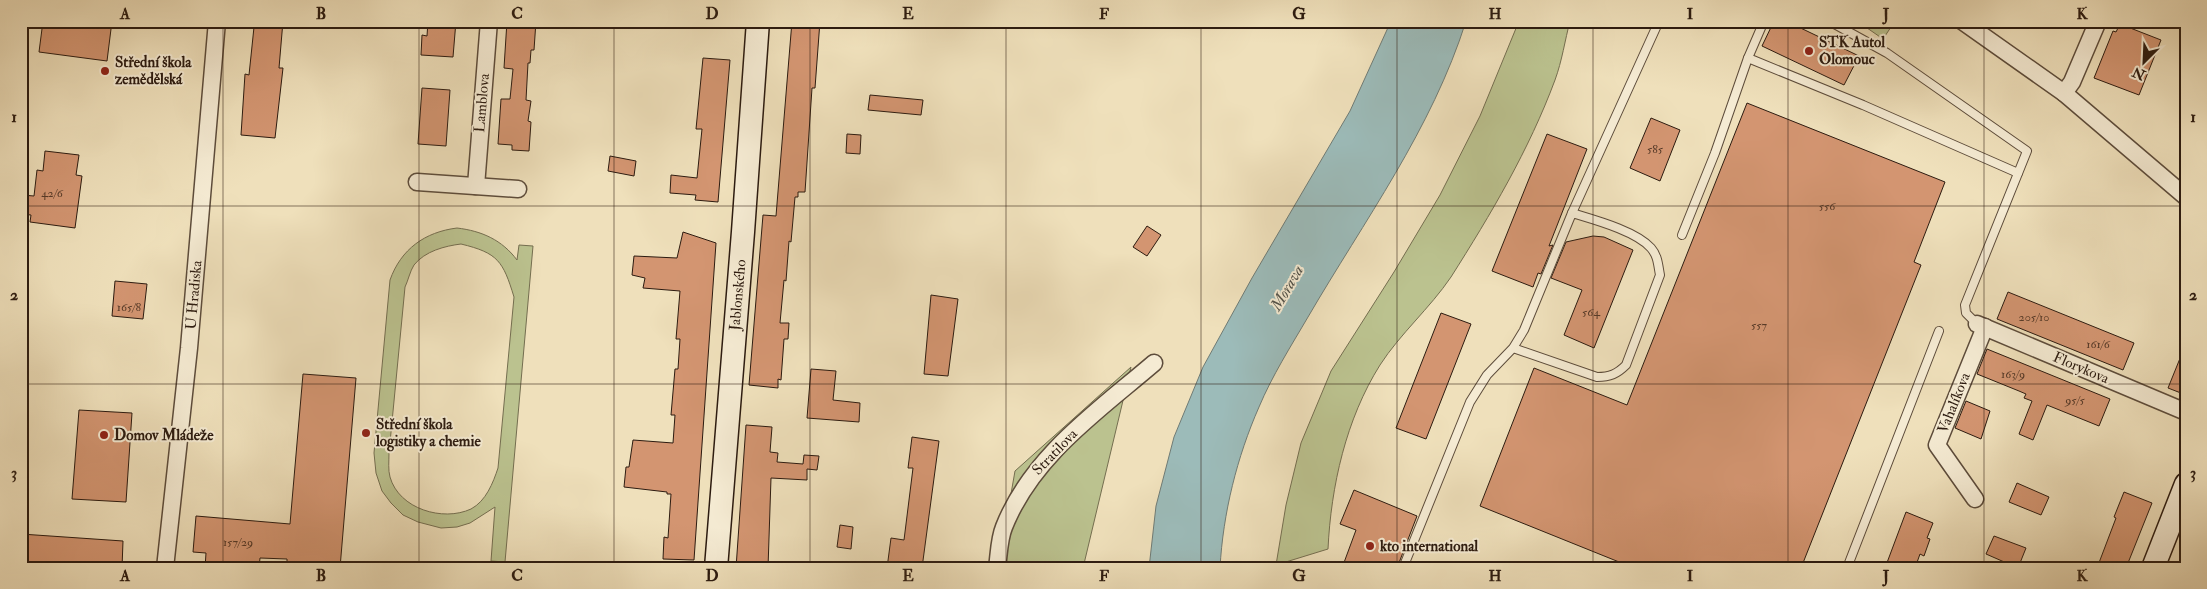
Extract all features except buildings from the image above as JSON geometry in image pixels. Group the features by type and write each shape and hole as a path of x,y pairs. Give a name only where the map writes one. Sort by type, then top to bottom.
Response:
{"street":[{"name":"U Hradiska","path":"165,568 189,348 217,21"},
{"name":"Lamblova","path":"476,186 489,21"},
{"name":"Jablonského","path":"716,568 758,21"},
{"path":"1962,21 2064,93 2186,197"},
{"path":"2064,93 2072,82 2098,21"},
{"path":"417,182 518,189"},
{"name":"Florykova","path":"1981,326 2186,412"},
{"name":"Vahalíkova","path":"1975,499 1937,445 1981,326"},
{"name":"Stratilova","path":"997,568 1004,528 1026,482 1050,454 1067,438 1154,363"},
{"path":"2153,568 2186,484"}],"lane":[{"path":"1403,568 1470,402 1487,375 1513,348 1537,300 1572,212 1659,21"},
{"path":"1682,235 1715,153 1748,58 1764,21"},
{"path":"1829,21 1887,53 2027,151 1965,304 1966,313 1981,326"},
{"path":"1748,58 2018,173"},
{"path":"1513,348 1598,377 1609,377 1619,372 1626,365 1660,274 1657,259 1652,249 1640,239 1572,212"},
{"path":"1846,568 1939,331"}],"green space":[{"path":"1519,21 1570,21 1562,58 1545,106 1495,205 1451,277 1388,354 1368,386 1349,430 1342,454 1333,501 1328,549 1276,565 1286,505 1301,443 1331,371 1440,195 1480,116"},
{"path":"1857,21 1895,21 1883,39"},
{"path":"457,228 483,234 505,247 517,260 519,245 533,246 505,562 491,561 495,507 470,523 457,527 441,528 418,522 403,515 391,503 382,491 376,473 374,453 390,280 401,259 408,251 425,238 445,230","holes":["461,244 491,255 497,260 506,275 514,297 498,468 488,491 476,506 460,513 435,513 412,505 395,488 389,474 389,453 405,287 414,265 429,253"]},
{"path":"1131,367 1083,568 998,568 1015,471"}],"water":[{"name":"Morava","path":"1391,21 1466,21 1452,61 1416,137 1374,210 1288,350 1264,395 1251,426 1232,486 1224,527 1220,568 1149,568 1156,506 1174,437 1203,367 1252,278 1350,111"}],"place":[{"name":"STK Autol Olomouc","path":"1809,51"},
{"name":"Střední škola zemědělská","path":"105,71"},
{"name":"Střední škola logistiky a chemie","path":"366,433"},
{"name":"Domov Mládeže","path":"104,435"},
{"name":"kto international","path":"1370,546"}]}
